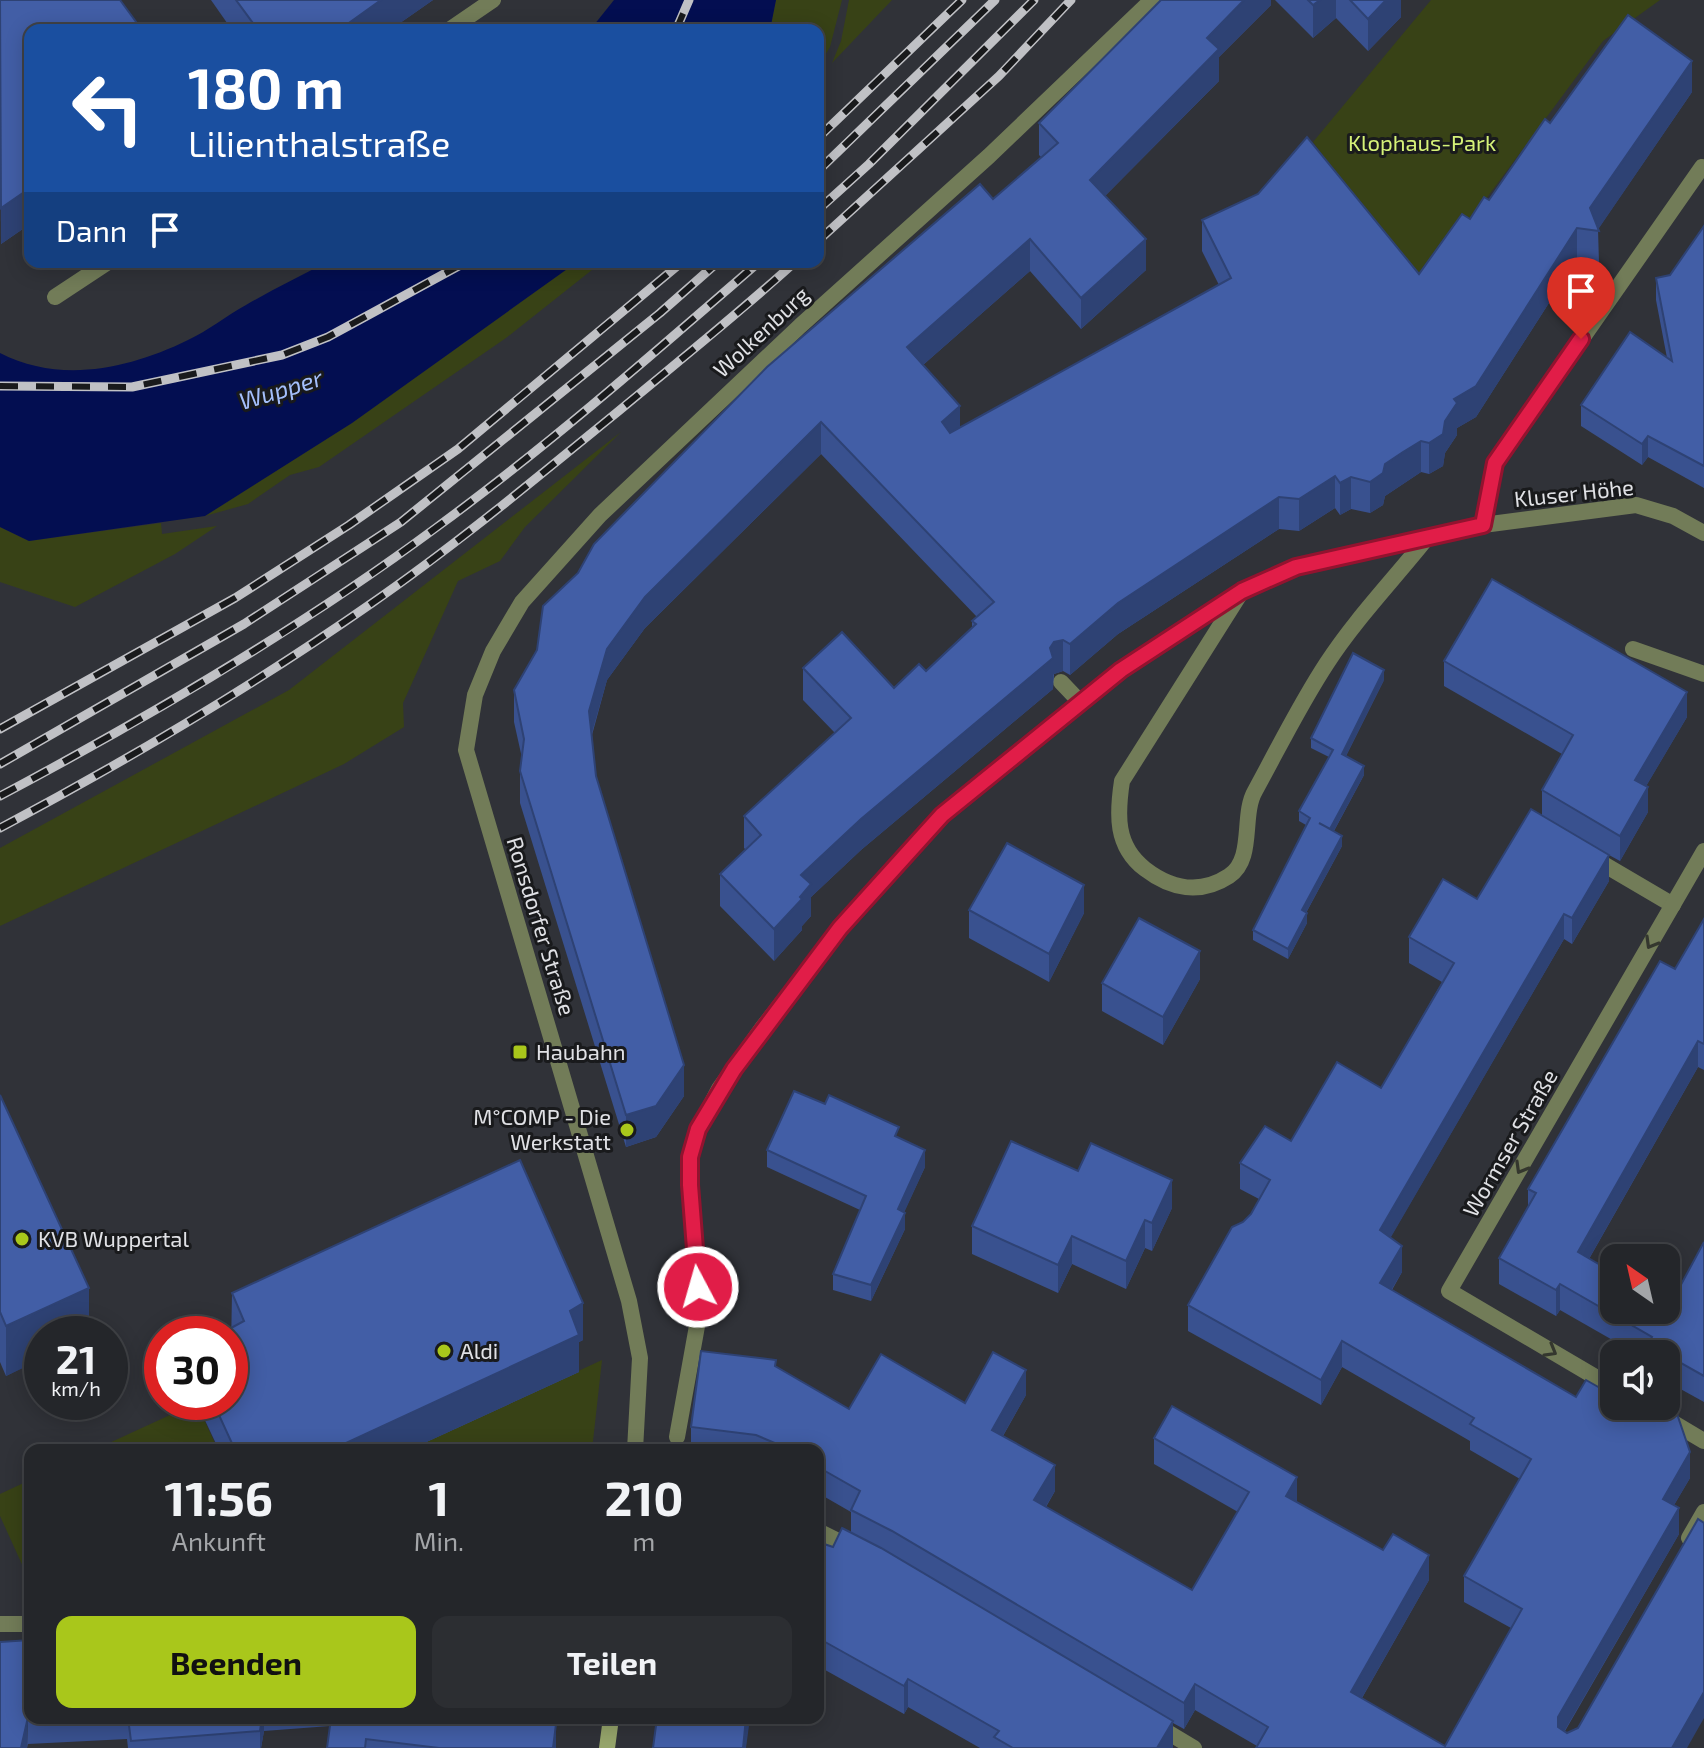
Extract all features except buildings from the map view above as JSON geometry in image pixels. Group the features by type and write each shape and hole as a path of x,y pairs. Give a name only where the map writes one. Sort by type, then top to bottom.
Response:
{"street":[{"path":"458,24 493,0"},
{"name":"Wolkenburg","path":"475,695 493,651 522,602 600,515 800,326 989,156 1152,0"},
{"path":"1483,525 1495,463 1702,167"},
{"path":"55,297 99,268"},
{"name":"Kluser Höhe","path":"677,1437 697,1326 698,1287 690,1157 698,1129 719,1089 763,1027 840,928 942,815 1121,670 1242,591 1296,567 1483,525 1636,505 1673,516 1704,533"},
{"path":"1242,591 1122,781 1117,813 1121,838 1134,860 1148,872 1176,887 1204,887 1232,875 1245,851 1249,801 1327,662 1426,539"},
{"path":"1633,649 1704,674"},
{"path":"1061,682 1081,703"},
{"name":"Ronsdorfer Straße","path":"475,695 466,750 615,1249 631,1313 640,1358 635,1444"},
{"path":"1573,846 1673,905"},
{"name":"Wormser Straße","path":"1600,1380 1449,1291 1704,851"},
{"path":"1669,1420 1704,1441"},
{"path":"1681,1551 1704,1512"},
{"path":"824,1534 872,1559"},
{"path":"0,1624 24,1624"},
{"path":"1140,1716 1194,1748"},
{"path":"607,1748 610,1724"}],"green space":[{"path":"776,0 842,0 830,47 824,57 824,24 771,24"},
{"path":"849,0 892,0 832,63 841,41"},
{"name":"Klophaus-Park","path":"1431,0 1660,0 1603,41 1420,288 1313,142"},
{"path":"569,268 594,268 506,338 319,467 290,475 248,504 205,516 352,423"},
{"path":"621,432 525,527 500,561 458,581 403,703 404,727 344,764 0,926 0,848 289,690"},
{"path":"161,523 162,534 217,526 175,554 75,607 0,582 0,527 29,541"},
{"path":"602,1360 593,1444 421,1444"},
{"path":"159,1420 204,1420 215,1444 107,1444"},
{"path":"24,1483 24,1569 0,1516 0,1494"}],"water":[{"path":"614,0 776,0 771,24 595,24"},
{"name":"Wupper","path":"315,268 569,268 352,423 205,516 29,541 0,527 0,353 46,368 94,369 118,365 142,359 195,336"}],"railway":[{"path":"679,24 689,0"},
{"path":"824,132 962,0"},
{"path":"824,165 995,0"},
{"path":"824,205 1034,0"},
{"path":"824,236 999,76 1071,0"},
{"path":"0,386 132,387 282,355 328,337 455,268"},
{"path":"0,729 235,598 349,525 458,449 675,268"},
{"path":"0,764 244,624 401,522 711,268"},
{"path":"0,796 113,735 223,670 385,565 560,431 752,268"},
{"path":"0,828 143,749 236,693 403,581 555,463 788,268"}],"place":[{"name":"Haubahn","path":"520,1052"},
{"name":"M°COMP - Die Werkstatt","path":"627,1130"},
{"name":"KVB Wuppertal","path":"22,1239"},
{"name":"Aldi","path":"444,1351"}],"route":[{"path":"698,1287 690,1185 690,1157 698,1129 719,1089 763,1027 840,928 942,815 1121,670 1242,591 1296,567 1483,525 1495,463 1581,339"}]}
